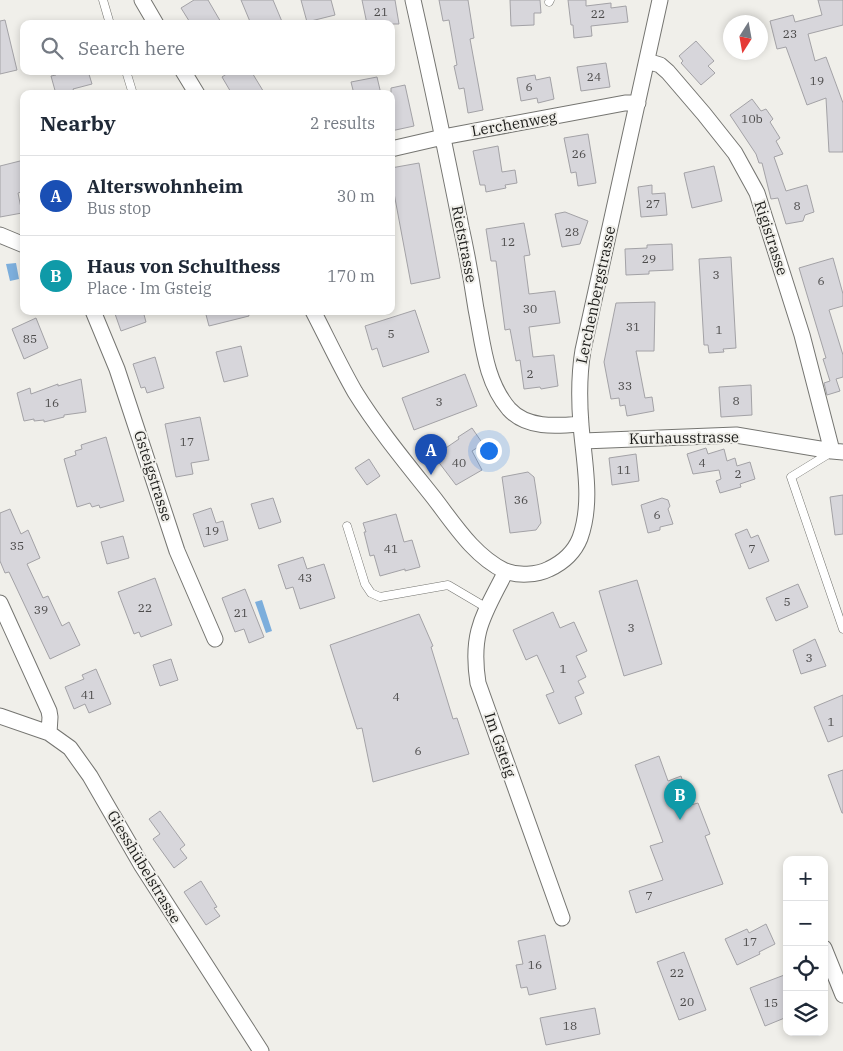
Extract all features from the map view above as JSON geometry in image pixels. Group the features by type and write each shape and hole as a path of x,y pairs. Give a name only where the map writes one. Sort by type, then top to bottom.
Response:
{"street":[{"path":"142,0 154,20"},
{"name":"Rietstrasse","path":"414,0 443,137 484,352 495,387 511,411 522,418 538,424 554,426 581,424"},
{"name":"Lerchenbergstrasse","path":"315,315 355,392 388,439 470,543 484,557 506,571 527,574 544,572 562,563 573,551 583,527 587,501 581,424 580,367 660,0"},
{"name":"Rigistrasse","path":"647,61 660,65 668,72 704,114 735,153 757,193 838,452"},
{"path":"186,75 195,90"},
{"name":"Lerchenweg","path":"395,148 443,137 625,103 638,103"},
{"path":"0,235 20,243"},
{"name":"Gsteigstrasse","path":"95,315 118,369 177,551 215,639"},
{"name":"Kurhausstrasse","path":"583,441 736,435 838,452"},
{"name":"Im Gsteig","path":"506,571 480,622 475,654 478,683 562,918"},
{"path":"0,603 49,711 48,733"},
{"name":"Giesshübelstrasse","path":"0,716 48,733 70,748 142,866 261,1051"},
{"path":"828,958 843,996"}],"lane":[{"path":"103,0 109,20"},
{"path":"127,75 132,90"},
{"path":"838,452 791,478 843,629"},
{"path":"348,526 365,584 371,594 380,597 448,585 487,608"}],"water":[{"path":"16,263 19,279 10,281 6,264"},
{"path":"262,600 272,631 266,633 255,602"}],"building":[{"path":"194,0 208,0 220,20 188,20 181,8"},
{"path":"241,0 273,0 281,20 249,20"},
{"path":"301,0 331,0 335,15 306,20"},
{"path":"362,0 395,0 399,24 395,24 395,20 366,20"},
{"path":"439,0 468,0 474,38 470,39 483,110 468,113 464,88 459,89 454,66 457,65 449,20 443,21"},
{"path":"510,0 540,0 541,13 534,13 534,25 511,26"},
{"path":"568,0 586,0 586,6 611,3 611,8 626,6 628,22 591,26 592,36 574,38"},
{"path":"818,0 843,0 843,25 808,34 815,61 826,57 843,103 843,152 829,152 826,98 807,105 786,47 777,49 770,21 793,15 795,22 822,15"},
{"path":"5,20 17,70 0,74 0,21"},
{"path":"696,41 714,61 708,66 715,73 701,85 681,63 683,61 679,56"},
{"path":"606,63 610,87 581,91 577,67"},
{"path":"89,75 92,84 73,90 55,90 51,76"},
{"path":"225,75 253,75 263,90 230,90 222,77"},
{"path":"535,75 536,80 550,77 554,99 538,103 537,98 521,101 517,78"},
{"path":"377,77 380,90 353,90 351,82"},
{"path":"405,85 414,126 395,130 395,90 391,90 391,88"},
{"path":"752,99 761,111 766,109 773,119 770,122 780,138 776,141 783,154 774,157 786,191 807,185 814,212 805,215 803,221 786,224 778,198 771,199 762,163 759,163 756,154 730,115"},
{"path":"588,134 596,183 578,186 576,172 571,173 564,138"},
{"path":"498,146 502,172 515,170 517,183 505,185 506,188 486,192 485,185 480,185 473,151"},
{"path":"20,161 20,192 18,193 20,213 0,217 0,166"},
{"path":"419,163 440,278 411,284 395,198 395,167"},
{"path":"714,166 722,201 692,208 684,173"},
{"path":"652,185 652,194 665,193 667,215 641,217 638,187"},
{"path":"565,212 588,221 580,244 562,247 555,214"},
{"path":"524,223 530,255 524,256 529,294 555,291 560,323 529,327 533,357 554,355 558,386 541,389 540,387 524,389 520,360 516,361 510,329 505,330 496,261 491,261 486,229"},
{"path":"672,244 673,270 649,271 649,274 626,275 625,249 647,248 647,245"},
{"path":"731,257 736,348 723,349 724,352 709,353 708,345 704,345 699,259"},
{"path":"833,258 843,294 843,306 829,310 843,355 843,377 836,379 840,391 827,395 824,383 830,381 823,359 826,358 799,268"},
{"path":"655,302 654,351 636,351 645,398 652,397 654,411 627,416 625,405 620,406 619,398 611,399 604,362 616,303"},
{"path":"415,310 429,352 383,367 377,348 372,350 365,326"},
{"path":"115,315 144,315 146,322 121,331"},
{"path":"206,315 249,315 249,316 209,326"},
{"path":"36,318 48,348 24,359 12,329"},
{"path":"241,346 248,376 224,382 216,352"},
{"path":"155,357 164,388 147,393 145,387 141,388 133,364"},
{"path":"465,374 477,406 414,430 402,398"},
{"path":"81,379 86,412 64,415 64,417 44,422 44,420 34,421 34,419 24,421 17,393 30,388 31,394 58,384 58,386"},
{"path":"751,385 752,415 721,417 719,387"},
{"path":"200,417 209,460 191,463 193,474 176,477 165,424"},
{"path":"472,428 483,444 472,451 482,470 456,485 434,456"},
{"path":"106,437 124,501 100,508 99,505 92,507 90,503 77,507 64,459 76,455 75,451 82,449 81,445"},
{"path":"706,448 708,454 724,449 727,461 735,458 737,466 750,462 755,479 740,484 741,487 720,493 716,481 721,479 719,470 693,474 687,454"},
{"path":"636,454 639,481 612,485 609,458"},
{"path":"369,459 380,476 367,485 355,468"},
{"path":"528,472 534,477 541,523 536,530 510,533 502,477"},
{"path":"843,495 843,534 835,535 830,497"},
{"path":"273,498 281,522 259,529 251,504"},
{"path":"662,498 668,500 670,506 668,509 673,524 660,527 660,530 648,533 641,505"},
{"path":"211,508 216,523 223,521 228,540 204,547 193,514"},
{"path":"10,509 21,534 28,530 40,558 27,564 43,598 48,596 62,626 69,622 80,645 50,659 9,572 5,573 0,561 0,513"},
{"path":"396,514 404,542 412,540 420,567 380,576 374,555 370,556 363,523"},
{"path":"747,529 751,538 758,535 769,561 749,569 735,534"},
{"path":"123,536 129,558 107,564 101,542"},
{"path":"303,557 307,569 324,564 335,598 300,609 293,587 286,589 278,565"},
{"path":"155,578 172,625 141,637 139,632 134,634 118,592"},
{"path":"637,580 662,664 624,676 599,591"},
{"path":"798,584 808,607 776,621 766,598"},
{"path":"245,589 264,637 249,643 244,629 235,632 222,598"},
{"path":"553,612 560,628 574,622 587,651 576,656 586,677 578,681 584,693 575,697 582,714 559,724 546,695 554,692 537,655 526,660 513,630"},
{"path":"419,614 433,646 431,647 453,719 457,718 469,754 373,782 362,728 357,729 330,645"},
{"path":"815,639 826,666 801,674 793,650"},
{"path":"171,659 178,680 160,686 153,665"},
{"path":"96,669 111,704 89,713 85,704 74,709 65,687 84,679 82,675"},
{"path":"843,695 843,736 828,742 814,707"},
{"path":"659,756 668,781 681,776 691,805 698,803 710,834 705,836 723,884 636,913 629,891 663,880 650,846 663,842 635,765"},
{"path":"843,770 843,813 842,813 828,775"},
{"path":"160,811 185,845 180,849 187,858 174,868 153,839 160,834 149,819"},
{"path":"201,881 217,907 214,908 220,916 206,925 184,892"},
{"path":"766,924 775,944 737,965 725,939 747,929 749,933"},
{"path":"545,935 556,989 529,995 527,987 521,988 516,965 523,964 518,941"},
{"path":"684,952 706,1010 679,1020 657,962"},
{"path":"783,976 783,1019 765,1026 750,988"},
{"path":"595,1008 600,1034 546,1045 540,1018"}],"place":[{"name":"Alterswohnheim","path":"431,475"},
{"name":"Haus von Schulthess","path":"680,820"}]}
